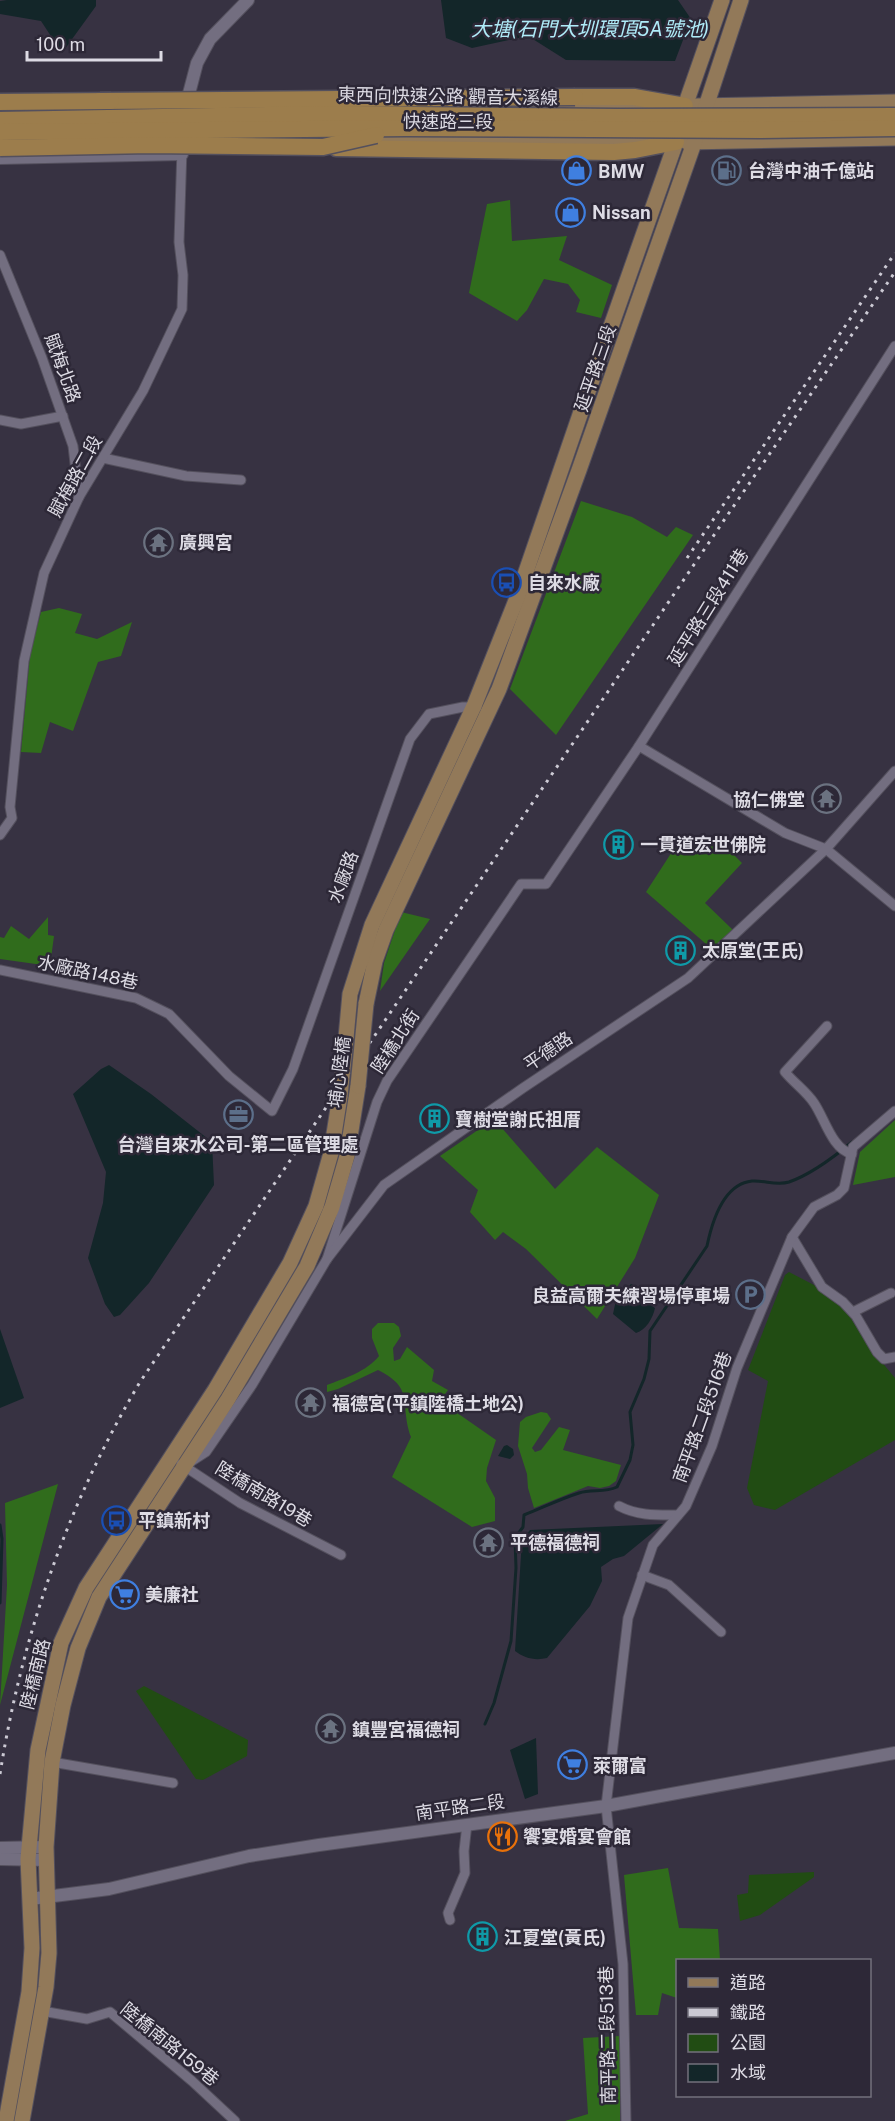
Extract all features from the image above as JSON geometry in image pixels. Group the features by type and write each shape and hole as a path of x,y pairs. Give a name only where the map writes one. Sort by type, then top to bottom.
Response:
{"highway":[{"path":"0,102 634,97 685,106"},
{"path":"100,101 318,114"},
{"name":"東西向快速公路 觀音大溪線","path":"0,120 318,114 617,117 895,116"},
{"path":"323,147 406,128"},
{"name":"東西向快速公路 觀音大溪線","path":"0,132 406,128 748,130 895,128"},
{"path":"0,148 150,145 577,152 635,150 676,142"}],"main road":[{"name":"延平路三段","path":"459,736 474,706 518,598 584,403 632,271 722,0"},
{"name":"延平路三段","path":"474,744 489,712 601,409 741,0"},
{"name":"快速路三段","path":"0,109 188,99 685,106 895,102"},
{"name":"快速路三段","path":"0,141 182,138 694,142 895,138"},
{"path":"632,271 647,278"},
{"path":"584,403 601,409"},
{"name":"埔心陸橋","path":"214,1390 290,1263 316,1206 331,1153 340,1096 350,994 372,925 459,736"},
{"name":"埔心陸橋","path":"228,1399 307,1266 332,1207 347,1156 358,1086 366,1004 375,961 412,871 474,744"},
{"name":"陸橋南路","path":"6,2121 26,2008 32,1948 28,1853 38,1750 62,1643 86,1588 214,1390"},
{"name":"陸橋南路","path":"22,2121 42,2011 49,1953 46,1853 52,1762 63,1705 78,1648 99,1597 228,1399"}],"street":[{"path":"188,99 197,63 210,39 249,0"},
{"name":"快速路三段","path":"0,94 188,99"},
{"path":"792,139 797,104"},
{"name":"賦梅路二段","path":"0,835 12,818 9,807 24,661 44,573 79,497 143,391 182,309 183,275 179,242 182,138"},
{"path":"0,158 182,154"},
{"name":"賦梅北路","path":"0,255 42,358 73,446 79,497"},
{"name":"延平路三段411巷","path":"546,884 639,746 895,346"},
{"path":"0,420 21,424 63,416"},
{"path":"103,458 186,476 241,480"},
{"path":"474,706 489,712"},
{"name":"水廠路","path":"272,1111 293,1069 410,739 429,714 474,706"},
{"path":"639,746 785,833 826,849 895,906"},
{"name":"平德路","path":"252,1384 327,1259 384,1185 687,978 826,849 895,771"},
{"name":"陸橋北街","path":"327,1259 377,1102 387,1081 521,884 546,884"},
{"name":"水廠路148巷","path":"0,970 136,998 169,1014 229,1076 272,1111"},
{"path":"826,1026 785,1072 814,1102 837,1144 850,1154"},
{"name":"南平路二段516巷","path":"606,1806 628,1618 652,1545 686,1506 712,1446 737,1368 792,1237 814,1208 837,1195 844,1188 853,1147 895,1111"},
{"path":"792,1237 822,1287 853,1312 877,1352 884,1359 895,1357"},
{"path":"853,1312 891,1293"},
{"name":"陸橋南路","path":"185,1466 206,1452 252,1384"},
{"name":"陸橋南路19巷","path":"171,1457 261,1515 341,1556"},
{"path":"619,1506 642,1515 678,1515"},
{"path":"642,1575 669,1585 721,1632"},
{"name":"南平路二段","path":"30,1899 108,1888 249,1856 606,1806 895,1753"},
{"path":"52,1762 173,1783"},
{"name":"南平路二段513巷","path":"606,1806 623,1964 626,2121"},
{"path":"450,1920 448,1913 465,1873 464,1851 467,1824"},
{"path":"0,1848 28,1853 46,1853"},
{"path":"0,1859 28,1853"},
{"name":"陸橋南路159巷","path":"42,2011 87,2019 110,2012 192,2081 235,2121"}],"green space":[{"path":"510,200 512,241 567,236 559,260 612,285 601,318 576,312 580,300 568,284 544,279 527,310 517,321 469,293 487,204"},
{"path":"581,501 632,517 667,537 676,527 693,535 556,735 510,689"},
{"path":"59,608 82,614 75,633 97,639 132,622 121,656 98,662 73,731 50,722 41,753 21,752 30,655 41,612"},
{"path":"720,835 727,848 742,863 705,903 733,930 713,950 646,892 679,841"},
{"path":"401,912 430,919 380,991 384,963"},
{"path":"48,917 48,935 54,936 50,966 0,959 0,937 4,938 11,926 29,939"},
{"path":"494,1119 555,1189 597,1147 659,1195 635,1258 597,1319 526,1249 503,1232 495,1240 470,1212 478,1190 440,1156"},
{"path":"895,1120 895,1177 853,1185 860,1152"},
{"path":"789,1272 814,1285 845,1309 867,1344 895,1378 895,1440 775,1510 754,1505 747,1488 768,1381 748,1370 785,1275"},
{"path":"378,1323 394,1323 399,1327 401,1336 393,1348 394,1361 400,1359 407,1347 434,1370 432,1381 448,1390 440,1401 496,1440 487,1468 486,1481 495,1498 495,1521 472,1527 392,1477 411,1437 402,1391 390,1377 378,1370 327,1392 327,1385 362,1370 379,1356 372,1338 372,1329"},
{"path":"541,1412 547,1413 551,1419 532,1448 535,1452 541,1450 559,1427 570,1430 563,1450 621,1465 616,1481 600,1488 588,1486 534,1508 518,1446 520,1422 526,1417"},
{"path":"58,1484 0,1705 7,1585 5,1503"},
{"path":"144,1686 248,1740 247,1756 203,1780 196,1779 136,1691"},
{"path":"668,1868 679,1928 718,1929 720,1959 676,1959 676,1998 662,1993 658,2015 636,2015 624,1875"},
{"path":"814,1872 814,1877 760,1915 740,1921 737,1895 748,1893 749,1875"},
{"path":"620,2036 620,2121 565,2121 588,2114 583,2038"}],"water":[{"path":"96,0 96,6 62,53 41,21 0,14 0,1"},
{"name":"大塘(石門大圳環頂5A號池)","path":"441,0 678,0 691,19 675,61 566,60 528,36 472,48 446,38"},
{"path":"109,1065 151,1094 212,1142 214,1185 149,1283 120,1315 114,1317 105,1304 88,1258 103,1203 106,1172 73,1094 101,1069"},
{"path":"631,1284 649,1292 656,1298 652,1306 655,1308 651,1320 636,1333 613,1314 616,1300"},
{"path":"0,1329 24,1398 0,1408"},
{"path":"507,1445 513,1449 514,1455 510,1459 498,1456"},
{"path":"663,1524 624,1556 613,1559 601,1567 602,1581 590,1606 547,1658 530,1658 515,1651 522,1539 530,1530"},
{"path":"536,1738 538,1794 525,1799 510,1750"}],"waterway":[{"path":"485,1724 494,1703 511,1641 516,1568 515,1538 523,1527 524,1515 579,1493 617,1487 630,1460 633,1445 630,1412 644,1379 649,1359 650,1331 707,1246 720,1206 733,1189 752,1181 780,1183 798,1179 822,1165 852,1142"},
{"path":"0,1525 2,1539 0,1603"}],"railway":[{"path":"687,558 895,253"},
{"path":"0,1774 21,1671 51,1571 91,1475 140,1382 895,272"}],"place":[{"name":"台灣中油千億站","path":"727,170"},
{"name":"BMW","path":"577,171"},
{"name":"Nissan","path":"571,212"},
{"name":"廣興宮","path":"158,542"},
{"name":"自來水廠","path":"507,582"},
{"name":"協仁佛堂","path":"826,799"},
{"name":"一貫道宏世佛院","path":"619,844"},
{"name":"太原堂(王氏)","path":"681,950"},
{"name":"台灣自來水公司-第二區管理處","path":"238,1115"},
{"name":"寶樹堂謝氏祖厝","path":"434,1119"},
{"name":"良益高爾夫練習場停車場","path":"751,1295"},
{"name":"福德宮(平鎮陸橋土地公)","path":"311,1403"},
{"name":"平鎮新村","path":"117,1520"},
{"name":"平德福德祠","path":"489,1542"},
{"name":"美廉社","path":"124,1594"},
{"name":"鎮豐宮福德祠","path":"331,1729"},
{"name":"萊爾富","path":"572,1765"},
{"name":"饗宴婚宴會館","path":"502,1836"},
{"name":"江夏堂(黃氏)","path":"483,1937"}]}
